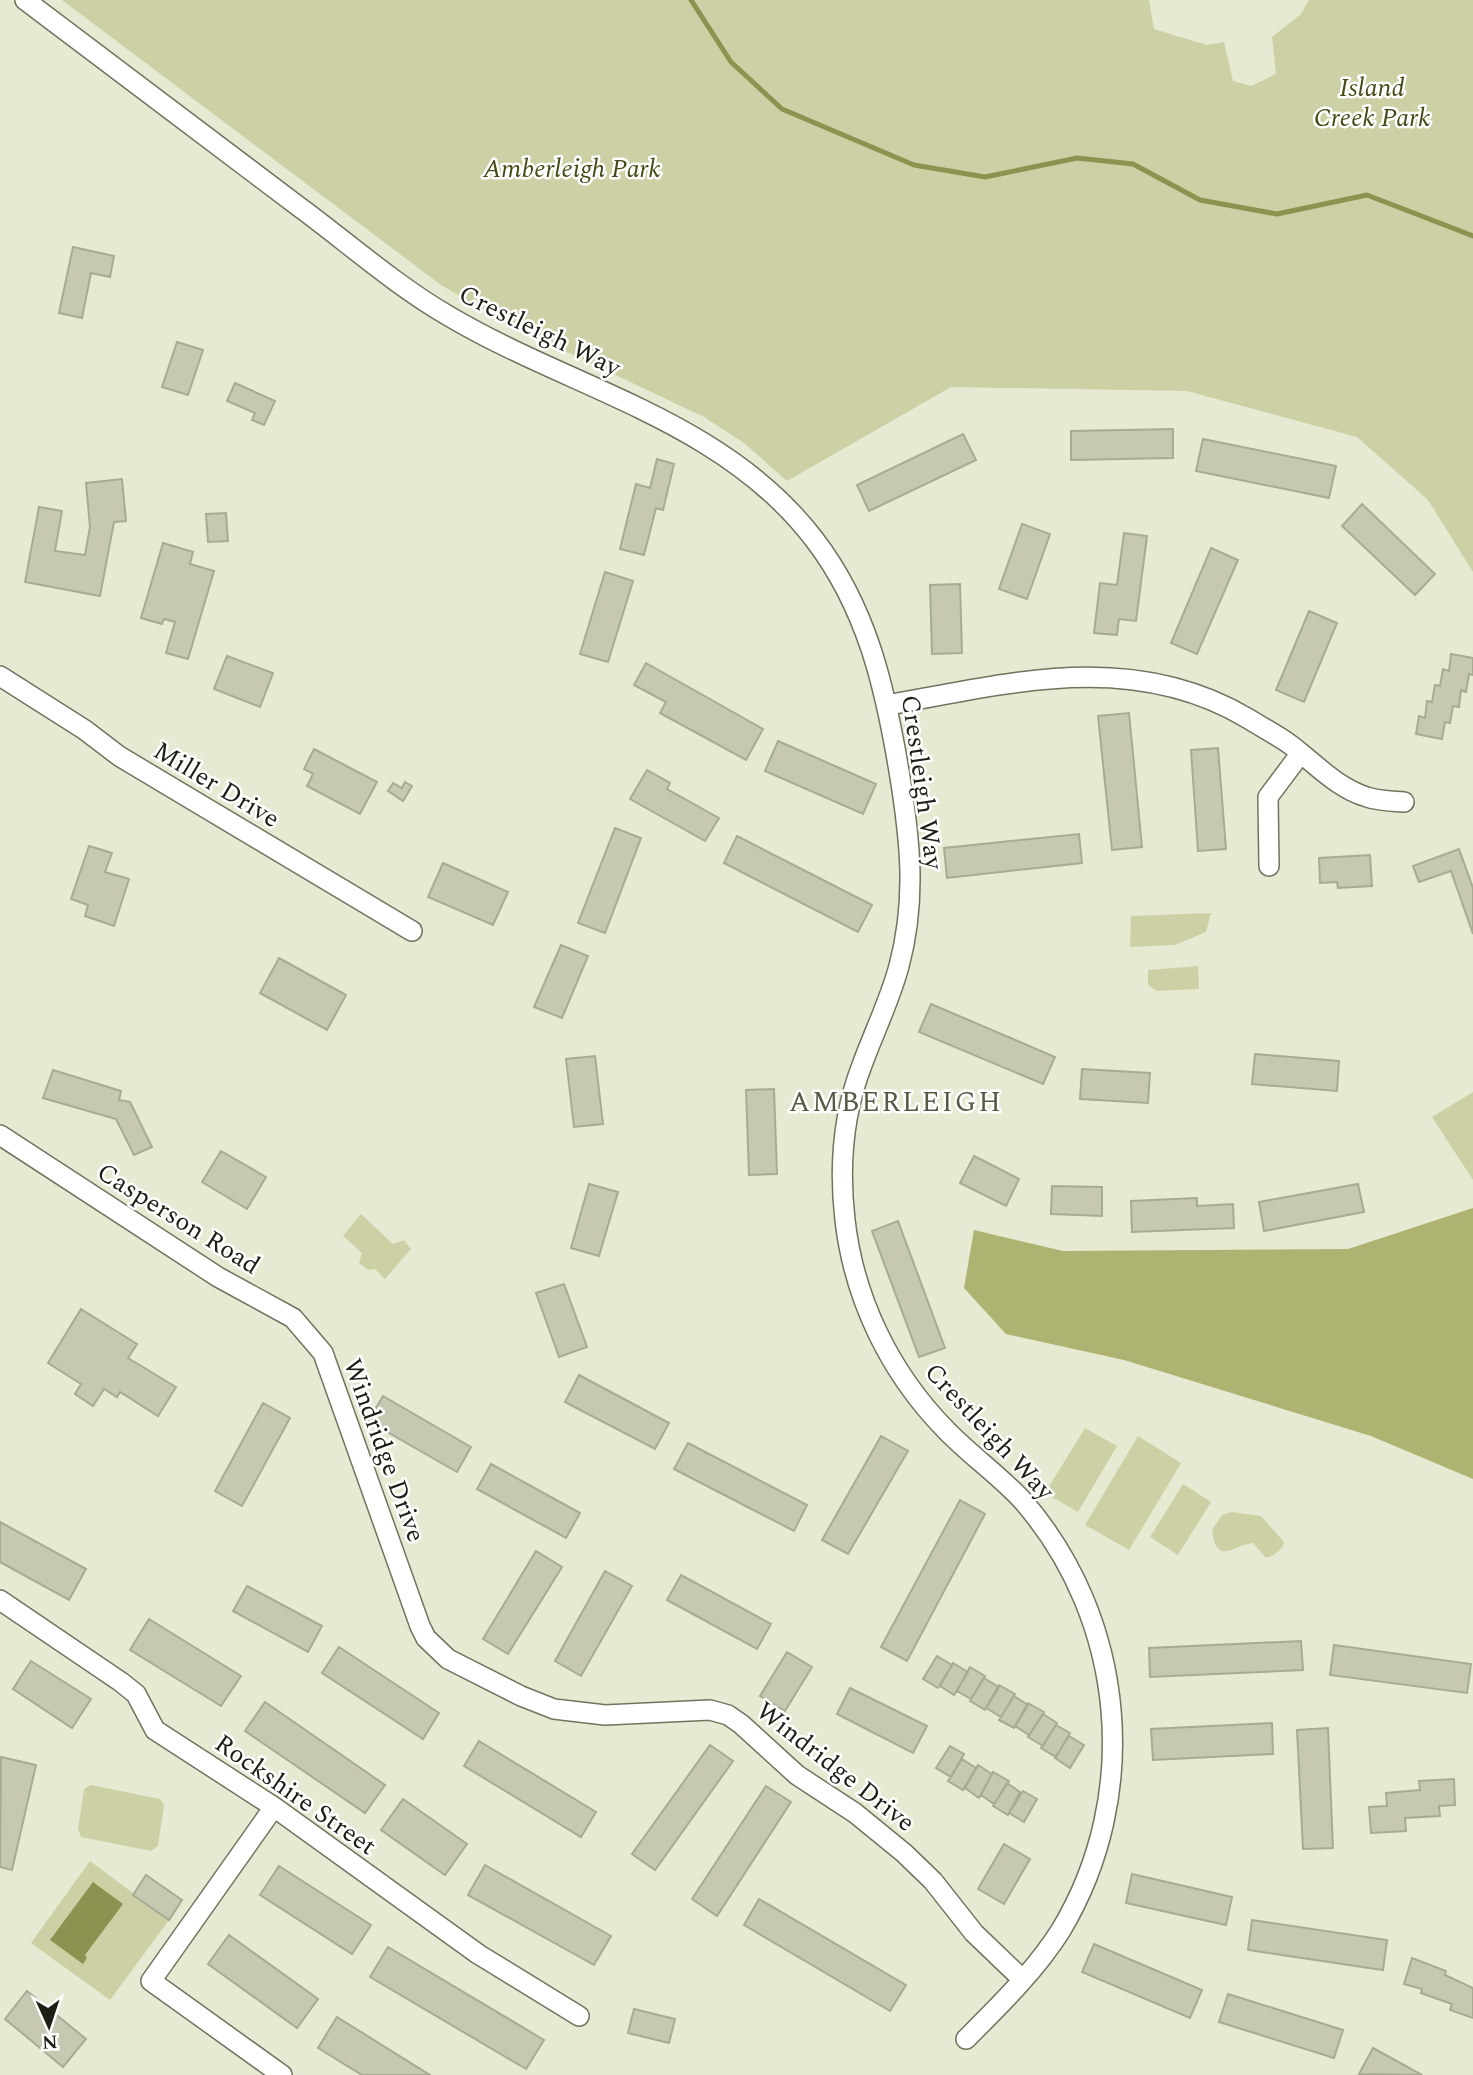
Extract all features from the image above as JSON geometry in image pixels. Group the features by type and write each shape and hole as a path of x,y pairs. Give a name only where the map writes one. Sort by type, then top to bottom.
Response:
{"street":[{"name":"Crestleigh Way","path":"25,0 445,314 681,428 744,468 796,517 839,576 875,656 887,705 912,857 911,894 898,969 859,1071 847,1121 842,1185 851,1257 872,1324 907,1384 947,1432 1021,1499 1065,1560 1096,1627 1112,1707 1112,1783 1096,1854 1062,1928 1022,1979 966,2039"},
{"name":"Miller Drive","path":"0,676 85,730 119,756 412,931"},
{"path":"887,705 1046,677 1095,676 1144,681 1220,705 1244,716 1301,753 1343,786 1363,796 1404,802"},
{"path":"1269,866 1268,797 1301,753"},
{"name":"Casperson Road","path":"0,1135 218,1277 293,1318 323,1353"},
{"name":"Windridge Drive","path":"323,1353 421,1626 437,1651 521,1696 554,1709 605,1715 710,1710 728,1715 797,1775 855,1813 904,1853 933,1881 974,1933 1022,1979"},
{"name":"Rockshire Street","path":"2,1606 129,1688 136,1694 155,1730 274,1807 478,1954 579,2017"},
{"path":"274,1807 152,1981 282,2075"}],"green space":[{"name":"Amberleigh Park","path":"62,0 1149,0 1154,29 1207,45 1224,42 1233,81 1251,86 1276,74 1272,37 1301,14 1309,0 1473,0 1473,572 1428,500 1357,437 1187,391 951,387 787,481 744,443 704,417 504,322 441,285"},
{"path":"1211,913 1206,932 1175,945 1130,947 1131,916"},
{"path":"1198,966 1199,989 1157,991 1148,985 1148,970"},
{"path":"1473,1092 1473,1180 1432,1117"},
{"path":"361,1214 393,1244 404,1240 411,1249 385,1279 375,1269 368,1270 359,1263 362,1253 343,1236"},
{"path":"1085,1428 1117,1446 1078,1512 1045,1493"},
{"path":"1138,1436 1181,1463 1129,1550 1085,1525"},
{"path":"1183,1484 1211,1502 1178,1555 1150,1537"},
{"path":"1231,1512 1261,1516 1284,1542 1281,1548 1266,1558 1253,1543 1222,1551 1214,1541 1212,1530 1222,1515"},
{"path":"91,1785 160,1799 164,1805 158,1846 151,1851 81,1837 78,1829 84,1789"},
{"path":"90,1861 169,1920 110,2000 31,1943"}],"shaded area":[{"path":"1473,1208 1473,1479 1371,1436 1124,1360 1006,1334 964,1288 974,1230 1063,1251 1348,1249"},
{"path":"93,1882 123,1904 85,1955 87,1958 83,1964 50,1940"}],"building":[{"path":"73,247 114,256 110,277 91,273 82,318 59,313"},
{"path":"177,342 203,350 188,395 162,387"},
{"path":"235,383 275,401 264,425 252,420 255,413 227,401"},
{"path":"1173,429 1173,458 1071,460 1071,431"},
{"path":"963,434 976,460 869,511 857,485"},
{"path":"1203,439 1336,466 1329,498 1196,471"},
{"path":"657,459 674,464 663,510 656,508 644,555 620,549 636,484 650,488"},
{"path":"122,479 126,521 114,522 100,596 25,582 39,507 62,511 55,551 85,555 90,527 86,483"},
{"path":"1362,504 1435,574 1415,595 1342,526"},
{"path":"226,513 228,541 208,542 206,514"},
{"path":"1022,524 1050,534 1027,599 999,589"},
{"path":"1124,533 1147,536 1136,621 1119,619 1117,635 1094,633 1100,583 1117,585"},
{"path":"163,543 193,552 190,564 214,571 188,659 166,653 175,622 164,619 162,624 141,618"},
{"path":"1211,548 1238,560 1197,654 1171,643"},
{"path":"605,572 633,581 608,662 580,654"},
{"path":"960,584 962,653 932,654 930,585"},
{"path":"1309,611 1337,623 1304,702 1276,690"},
{"path":"1451,654 1473,658 1473,675 1469,674 1466,692 1461,690 1459,707 1453,706 1450,723 1445,722 1442,739 1416,734 1419,716 1425,718 1427,701 1432,702 1435,685 1440,686 1443,669 1449,671"},
{"path":"227,656 273,673 260,707 214,689"},
{"path":"646,663 763,729 746,760 660,713 666,702 634,685"},
{"path":"1129,713 1142,847 1112,850 1098,716"},
{"path":"778,741 876,784 863,814 765,771"},
{"path":"1218,748 1226,849 1198,851 1191,750"},
{"path":"314,749 377,782 360,814 307,786 313,774 304,769"},
{"path":"647,770 670,783 667,789 719,818 705,841 630,799"},
{"path":"405,782 412,786 403,801 388,791 393,783 402,788"},
{"path":"615,828 641,838 605,933 578,923"},
{"path":"1079,834 1082,863 947,878 944,848"},
{"path":"737,836 872,905 858,932 724,863"},
{"path":"89,846 112,853 105,872 129,879 114,926 85,916 88,905 71,899"},
{"path":"1459,849 1473,888 1473,934 1451,871 1419,882 1413,866"},
{"path":"1370,855 1372,886 1338,888 1337,882 1320,883 1319,858"},
{"path":"443,863 508,892 493,925 428,897"},
{"path":"561,945 588,956 562,1018 534,1007"},
{"path":"279,958 346,995 327,1030 260,993"},
{"path":"931,1004 1055,1057 1043,1084 919,1032"},
{"path":"1255,1054 1339,1061 1337,1091 1252,1084"},
{"path":"595,1056 603,1124 574,1127 566,1059"},
{"path":"1082,1069 1150,1073 1148,1103 1080,1099"},
{"path":"53,1070 121,1091 119,1100 130,1102 152,1147 134,1155 116,1119 43,1098"},
{"path":"774,1089 777,1174 749,1175 746,1090"},
{"path":"221,1151 266,1177 247,1209 202,1182"},
{"path":"974,1156 1019,1179 1006,1206 960,1183"},
{"path":"589,1184 618,1192 599,1256 571,1248"},
{"path":"1358,1184 1364,1212 1264,1231 1259,1202"},
{"path":"1052,1186 1102,1187 1102,1216 1051,1214"},
{"path":"1197,1198 1197,1206 1233,1204 1234,1228 1132,1232 1131,1201"},
{"path":"898,1221 945,1348 919,1357 872,1231"},
{"path":"564,1284 587,1347 559,1357 536,1293"},
{"path":"81,1309 137,1344 128,1358 176,1387 158,1416 120,1392 117,1397 104,1389 93,1406 75,1394 81,1384 48,1363"},
{"path":"579,1375 669,1423 655,1449 565,1402"},
{"path":"383,1396 471,1447 457,1472 368,1421"},
{"path":"263,1403 290,1418 242,1506 215,1491"},
{"path":"881,1436 908,1451 848,1554 822,1540"},
{"path":"688,1443 807,1505 794,1531 674,1469"},
{"path":"491,1464 580,1513 566,1538 477,1489"},
{"path":"960,1500 985,1514 907,1661 881,1647"},
{"path":"0,1522 86,1569 69,1600 0,1562"},
{"path":"536,1551 562,1567 508,1654 483,1639"},
{"path":"605,1571 632,1586 581,1676 555,1661"},
{"path":"681,1575 771,1624 757,1649 667,1600"},
{"path":"247,1586 322,1626 308,1652 233,1611"},
{"path":"149,1619 241,1676 221,1706 130,1650"},
{"path":"1301,1641 1303,1670 1150,1677 1149,1648"},
{"path":"1334,1645 1471,1664 1467,1693 1330,1675"},
{"path":"339,1647 439,1713 423,1739 322,1673"},
{"path":"787,1652 812,1667 785,1711 760,1696"},
{"path":"937,1656 952,1665 938,1688 923,1679"},
{"path":"31,1661 91,1699 72,1728 13,1689"},
{"path":"953,1663 968,1672 954,1695 940,1686"},
{"path":"970,1667 985,1676 971,1699 957,1691"},
{"path":"984,1678 999,1687 985,1710 970,1701"},
{"path":"999,1685 1015,1694 1001,1717 986,1708"},
{"path":"850,1688 927,1726 913,1753 837,1714"},
{"path":"1014,1696 1028,1705 1014,1728 999,1720"},
{"path":"265,1702 385,1785 365,1813 245,1731"},
{"path":"1028,1703 1044,1712 1029,1735 1015,1726"},
{"path":"1043,1714 1057,1723 1043,1746 1028,1737"},
{"path":"1272,1723 1273,1754 1153,1760 1151,1729"},
{"path":"1056,1725 1070,1733 1056,1757 1041,1748"},
{"path":"1328,1728 1333,1848 1303,1849 1297,1730"},
{"path":"1069,1736 1084,1745 1070,1768 1055,1758"},
{"path":"479,1741 596,1812 581,1837 464,1766"},
{"path":"710,1745 733,1761 655,1870 632,1854"},
{"path":"950,1746 964,1754 951,1777 936,1768"},
{"path":"1,1757 36,1765 12,1870 0,1867"},
{"path":"962,1759 976,1768 963,1790 948,1781"},
{"path":"978,1765 992,1774 979,1798 965,1788"},
{"path":"993,1772 1009,1781 994,1804 981,1795"},
{"path":"1454,1779 1455,1805 1439,1806 1440,1816 1405,1818 1406,1831 1371,1833 1369,1807 1387,1806 1386,1793 1420,1790 1419,1781"},
{"path":"1007,1783 1020,1792 1008,1815 993,1806"},
{"path":"766,1786 791,1802 717,1916 692,1899"},
{"path":"1023,1791 1037,1799 1024,1822 1009,1813"},
{"path":"403,1799 467,1844 445,1875 381,1830"},
{"path":"1004,1844 1030,1859 1004,1904 978,1889"},
{"path":"485,1865 611,1936 594,1965 468,1895"},
{"path":"279,1866 371,1925 352,1954 260,1895"},
{"path":"1132,1874 1232,1897 1226,1925 1126,1903"},
{"path":"146,1875 182,1900 169,1920 133,1895"},
{"path":"759,1899 906,1985 890,2011 744,1925"},
{"path":"1252,1920 1387,1940 1383,1970 1248,1950"},
{"path":"229,1935 318,1999 297,2028 208,1964"},
{"path":"1094,1944 1202,1990 1190,2018 1082,1972"},
{"path":"388,1947 544,2040 526,2069 370,1977"},
{"path":"1412,1958 1446,1971 1445,1975 1473,1988 1473,2018 1450,2010 1452,2004 1421,1993 1422,1989 1404,1984"},
{"path":"27,1991 86,2039 63,2067 5,2019"},
{"path":"1228,1994 1343,2030 1334,2058 1219,2022"},
{"path":"634,2009 675,2019 669,2043 628,2033"},
{"path":"337,2017 430,2075 362,2075 318,2048"},
{"path":"1373,2048 1422,2075 1359,2074"}],"waterway":[{"path":"691,0 731,62 782,109 914,165 985,177 1077,158 1133,164 1200,200 1277,214 1367,195 1473,236"}],"district":[{"name":"AMBERLEIGH","path":"896,1101"}],"park label":[{"name":"Island Creek Park","path":"1372,102"}]}
